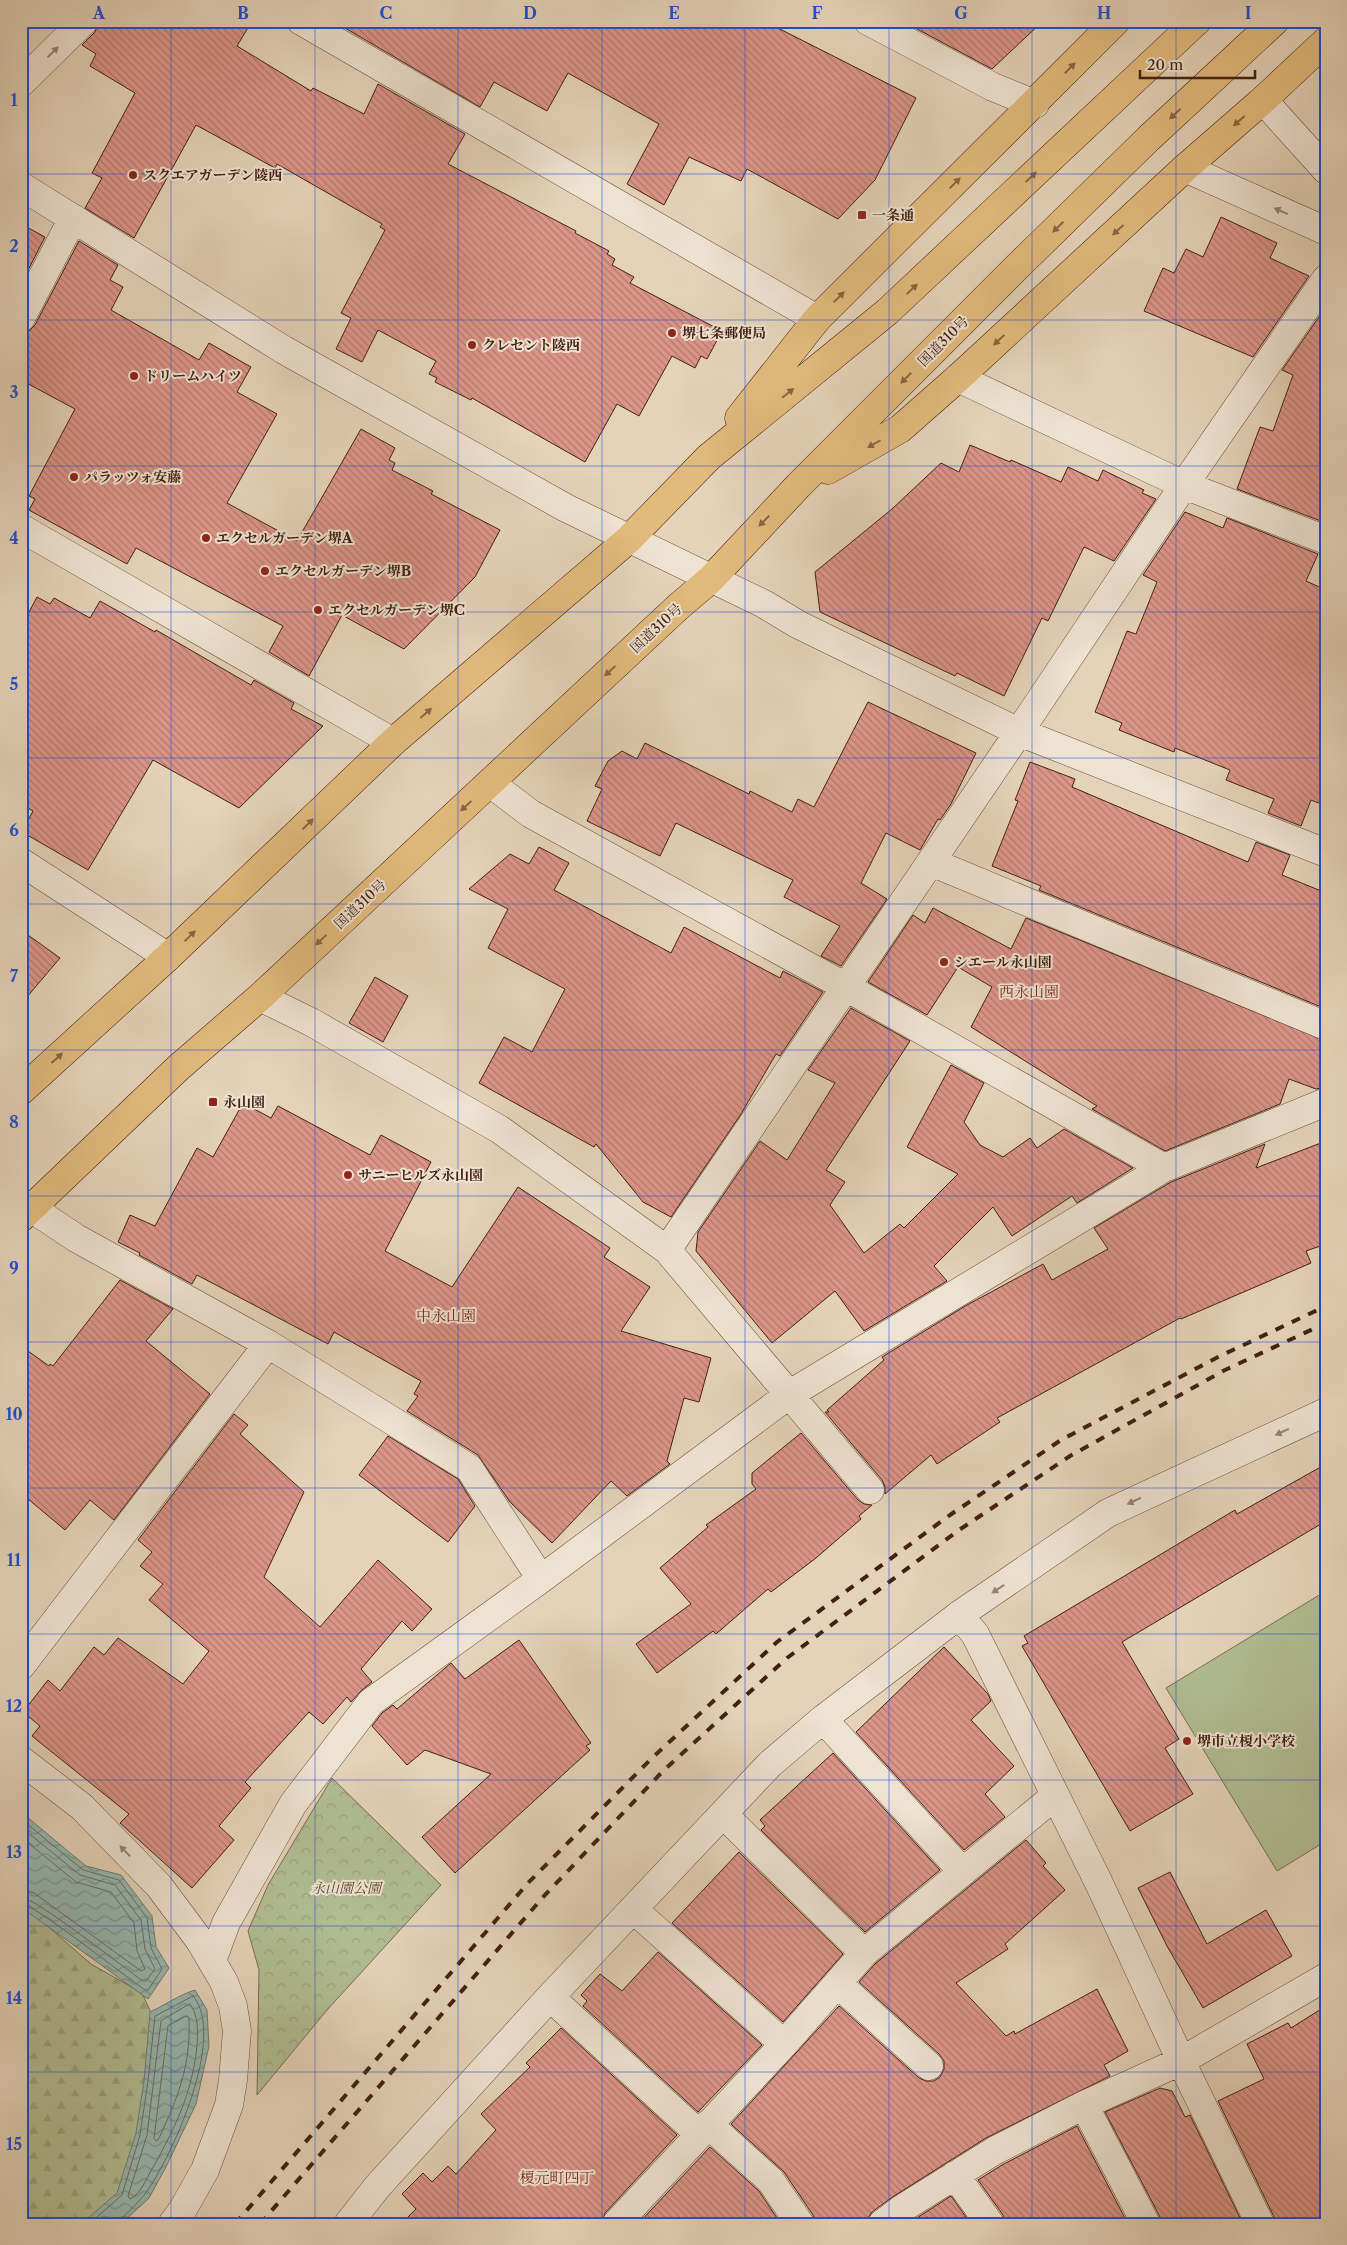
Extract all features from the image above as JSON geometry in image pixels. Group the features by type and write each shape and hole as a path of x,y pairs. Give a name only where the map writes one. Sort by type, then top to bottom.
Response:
{"highway":[{"path":"21,1090 168,957 393,742 629,539 709,457 817,319 1035,104 1116,21"},
{"path":"709,457 887,312 1197,21"},
{"name":"国道310号","path":"26,1213 178,1068 260,996 678,607 711,579 798,486 1020,264 1149,138 1275,21"},
{"path":"798,486 900,429 958,378 1184,168 1263,100 1326,40"}],"street":[{"path":"21,83 84,21"},
{"path":"301,21 817,319"},
{"path":"868,21 992,88 1035,104"},
{"path":"1263,100 1326,170"},
{"path":"1184,168 1326,231"},
{"path":"21,186 284,350 566,508 764,604 808,630 1019,732 1326,853"},
{"path":"21,318 73,218"},
{"path":"667,1250 1019,732 1184,485 1326,279"},
{"path":"958,378 1184,485 1326,540"},
{"path":"21,528 393,742"},
{"path":"490,783 531,814 846,987 1164,1168"},
{"path":"21,862 168,957"},
{"path":"931,862 1326,1026"},
{"path":"260,996 311,1022 499,1129 667,1250 870,1490"},
{"path":"212,1961 226,1923 293,1804 371,1702 541,1579 790,1394 1164,1168 1326,1102"},
{"path":"26,1213 76,1238 268,1344 469,1468 541,1579"},
{"path":"21,1666 268,1344"},
{"path":"348,2224 377,2187 550,1997 770,1764 823,1719 959,1616 1108,1514 1326,1412"},
{"path":"959,1616 975,1634 1098,1881 1181,2061 1260,2224"},
{"path":"823,1719 963,1872"},
{"path":"21,1760 82,1807 160,1886 212,1961 224,1982 233,2006 238,2031 234,2080 229,2105 205,2170 183,2209 172,2224"},
{"path":"616,2224 784,2044 864,1953 1055,1796"},
{"path":"723,1814 864,1953"},
{"path":"633,1909 784,2044"},
{"path":"882,2224 994,2150 1084,2105 1181,2061 1326,1977"},
{"path":"838,1984 929,2066"},
{"path":"550,1997 704,2129 771,2181 800,2224"},
{"path":"1084,2105 1146,2224"},
{"path":"954,2176 990,2224"}],"green space":[{"path":"1326,1591 1326,1841 1277,1871 1166,1688"},
{"name":"永山園公園","path":"332,1778 441,1885 327,2010 257,2095 259,1970 248,1931 268,1885"},
{"path":"21,1903 91,1964 142,1993 172,2059 150,2175 99,2224 21,2224"}],"water":[{"path":"21,1812 86,1866 121,1875 152,1916 156,1947 169,1968 148,1999 21,1907"},
{"path":"195,1990 207,2010 209,2046 196,2104 149,2198 121,2224 96,2224 87,2219 117,2193 136,2133 144,2081 150,2012"}],"building":[{"path":"99,21 252,21 237,46 311,91 313,88 364,114 378,84 465,134 448,164 576,231 575,233 609,251 607,254 615,259 612,265 634,277 630,283 722,331 707,359 701,356 695,368 672,356 639,416 617,404 585,462 472,398 471,400 435,382 437,378 429,374 436,361 378,330 362,362 336,349 351,318 341,313 385,230 380,227 382,224 277,164 275,168 196,125 134,238 85,208 102,178 92,173 135,93 90,66 96,54 82,45 95,32"},
{"path":"333,21 764,21 916,98 875,180 838,219 747,169 741,181 689,157 664,205 627,184 659,124 568,73 547,111 494,82 480,107"},
{"path":"902,21 1043,21 992,69"},
{"path":"1221,217 1277,243 1270,258 1309,276 1253,357 1144,311 1163,268 1174,273 1186,249 1203,257"},
{"path":"21,224 45,237 21,284"},
{"path":"79,241 118,265 110,280 123,287 111,310 199,360 209,343 251,367 237,392 277,414 227,503 297,541 361,429 395,448 389,460 395,463 392,470 433,491 431,494 500,530 475,577 404,649 342,615 309,676 269,652 283,626 136,548 127,564 29,510 35,499 29,496 75,409 21,380 21,334 29,331 35,325"},
{"path":"1326,307 1326,523 1237,489 1260,427 1273,431 1293,375 1282,370"},
{"path":"970,445 1010,462 1011,460 1061,482 1068,467 1098,481 1103,470 1144,490 1142,493 1156,499 1114,561 1084,547 1048,621 1042,618 1004,696 957,673 955,676 820,612 815,572 892,509 941,463 959,472"},
{"path":"1185,512 1223,528 1227,518 1318,554 1306,581 1326,590 1326,806 1311,800 1301,826 1268,813 1274,799 1226,780 1230,770 1175,748 1174,752 1119,730 1122,723 1095,712 1127,631 1136,634 1157,582 1143,575"},
{"path":"37,597 50,604 54,598 90,618 100,601 155,632 156,630 251,685 254,680 294,703 291,709 323,726 239,808 153,760 88,870 22,832 33,811 21,804 21,627"},
{"path":"868,702 976,753 951,804 940,820 938,819 920,850 886,833 861,883 887,899 841,966 821,956 840,926 784,897 793,880 676,823 660,856 587,821 602,789 595,786 608,761 622,751 637,759 645,743 749,794 750,791 792,812 798,799 814,807"},
{"path":"1030,762 1075,779 1072,787 1248,862 1256,842 1290,855 1282,875 1326,893 1326,1009 1039,890 1041,886 992,866 1018,801 1015,800"},
{"path":"539,847 569,863 554,890 671,953 684,927 780,978 783,971 823,992 780,1056 776,1054 741,1114 671,1217 643,1202 596,1144 594,1147 479,1083 504,1037 532,1052 565,989 488,948 508,909 469,889 510,854 529,864"},
{"path":"933,908 1011,949 1026,918 1326,1041 1326,1087 1316,1089 1289,1079 1280,1104 1165,1151 1092,1109 1097,1106 971,1027 992,987 958,967 927,1015 868,982 913,915 925,923"},
{"path":"21,930 60,958 21,1004"},
{"path":"375,977 408,996 383,1042 349,1023"},
{"path":"851,1008 910,1041 826,1170 845,1182 830,1205 864,1253 900,1224 904,1228 958,1174 907,1147 951,1065 984,1083 964,1122 980,1145 1003,1157 1030,1138 1037,1148 1064,1129 1133,1168 1077,1203 1072,1196 1012,1236 993,1207 934,1266 947,1281 864,1331 835,1291 772,1343 696,1251 698,1232 760,1141 787,1160 835,1083 808,1070"},
{"path":"243,1103 271,1118 278,1106 370,1155 381,1135 431,1162 385,1251 452,1287 518,1187 610,1248 604,1257 650,1287 621,1331 711,1358 699,1402 684,1398 667,1461 670,1464 627,1496 611,1481 552,1543 510,1502 478,1455 407,1411 418,1396 414,1394 421,1381 334,1332 328,1344 197,1275 192,1284 118,1242 130,1215 155,1226 197,1148 213,1157"},
{"path":"1326,1141 1326,1244 1306,1251 1311,1263 1180,1318 997,1418 1000,1422 937,1464 931,1455 885,1494 882,1480 825,1412 829,1412 827,1410 884,1360 882,1357 967,1305 1043,1264 1052,1280 1108,1249 1094,1228 1171,1182 1265,1144 1256,1168"},
{"path":"120,1280 173,1309 146,1341 210,1394 114,1520 90,1500 65,1530 21,1493 21,1346 49,1366 50,1364 53,1366"},
{"path":"234,1414 248,1425 240,1434 304,1492 264,1577 320,1627 378,1560 432,1609 412,1631 402,1621 361,1669 372,1682 351,1702 347,1697 323,1724 309,1712 245,1782 251,1788 219,1826 234,1840 192,1888 120,1823 129,1814 32,1736 40,1726 23,1712 48,1680 60,1691 94,1647 104,1655 118,1638 183,1684 209,1651 149,1600 163,1584 140,1566 152,1552 138,1540"},
{"path":"801,1433 858,1500 864,1504 872,1505 859,1516 861,1519 816,1558 771,1592 768,1589 716,1634 713,1631 657,1673 636,1644 691,1604 660,1568 708,1527 706,1525 756,1489 752,1484 752,1473"},
{"path":"388,1436 458,1479 475,1506 448,1542 359,1475"},
{"path":"1326,1464 1326,1521 1122,1642 1179,1739 1165,1748 1193,1794 1130,1831 1022,1646 1028,1643 1024,1636 1235,1510 1237,1514"},
{"path":"519,1640 591,1743 586,1746 590,1750 455,1873 422,1837 491,1774 425,1750 407,1765 372,1726 382,1713 393,1705 397,1709 451,1663 465,1679"},
{"path":"944,1647 988,1694 991,1701 971,1720 1014,1766 985,1794 1005,1817 964,1850 856,1732"},
{"path":"833,1753 940,1870 865,1932 761,1830 765,1826 760,1820"},
{"path":"1026,1840 1046,1863 1043,1866 1065,1890 1005,1944 1008,1949 956,1983 1006,2036 1014,2031 1015,2034 1097,1989 1128,2051 1104,2065 1110,2076 986,2138 894,2196 872,2212 867,2224 815,2224 813,2215 784,2172 731,2124 839,2006 919,2078 926,2081 934,2081 940,2077 944,2069 944,2061 939,2054 859,1982 875,1964"},
{"path":"739,1852 843,1954 783,2022 672,1923"},
{"path":"1170,1872 1207,1944 1266,1910 1292,1956 1203,2008 1167,1946 1138,1888"},
{"path":"658,1952 762,2045 698,2112 583,2006 587,2001 581,1995 600,1974 622,1991"},
{"path":"1326,2006 1326,2224 1275,2224 1274,2217 1218,2101 1264,2079 1247,2044 1288,2023 1291,2028"},
{"path":"561,2028 677,2135 605,2213 601,2224 401,2224 416,2209 402,2194 423,2173 432,2182 448,2166 456,2174 496,2130 481,2114 530,2067 526,2063"},
{"path":"1160,2088 1172,2091 1185,2117 1190,2115 1243,2224 1161,2224 1160,2217 1105,2112"},
{"path":"1077,2126 1128,2224 1005,2224 1003,2215 978,2180 1002,2165"},
{"path":"710,2147 759,2191 781,2224 638,2224"},
{"path":"951,2196 971,2224 908,2224 912,2221"}],"railway":[{"path":"235,2224 528,1883 651,1759 777,1642 950,1515 1061,1440 1218,1357 1326,1306"},
{"path":"260,2224 544,1896 663,1771 787,1658 959,1530 1070,1456 1225,1370 1326,1323"}],"place":[{"name":"スクエアガーデン陵西","path":"133,175"},
{"name":"一条通","path":"862,215"},
{"name":"堺七条郵便局","path":"672,333"},
{"name":"クレセント陵西","path":"472,345"},
{"name":"ドリームハイツ","path":"134,376"},
{"name":"パラッツォ安藤","path":"74,477"},
{"name":"エクセルガーデン堺A","path":"206,538"},
{"name":"エクセルガーデン堺B","path":"265,571"},
{"name":"エクセルガーデン堺C","path":"318,610"},
{"name":"シエール永山園","path":"944,962"},
{"name":"永山園","path":"213,1102"},
{"name":"サニーヒルズ永山園","path":"348,1175"},
{"name":"堺市立榎小学校","path":"1187,1741"}],"district":[{"name":"西永山園","path":"1029,991"},
{"name":"中永山園","path":"446,1315"},
{"name":"榎元町四丁","path":"557,2177"}]}
